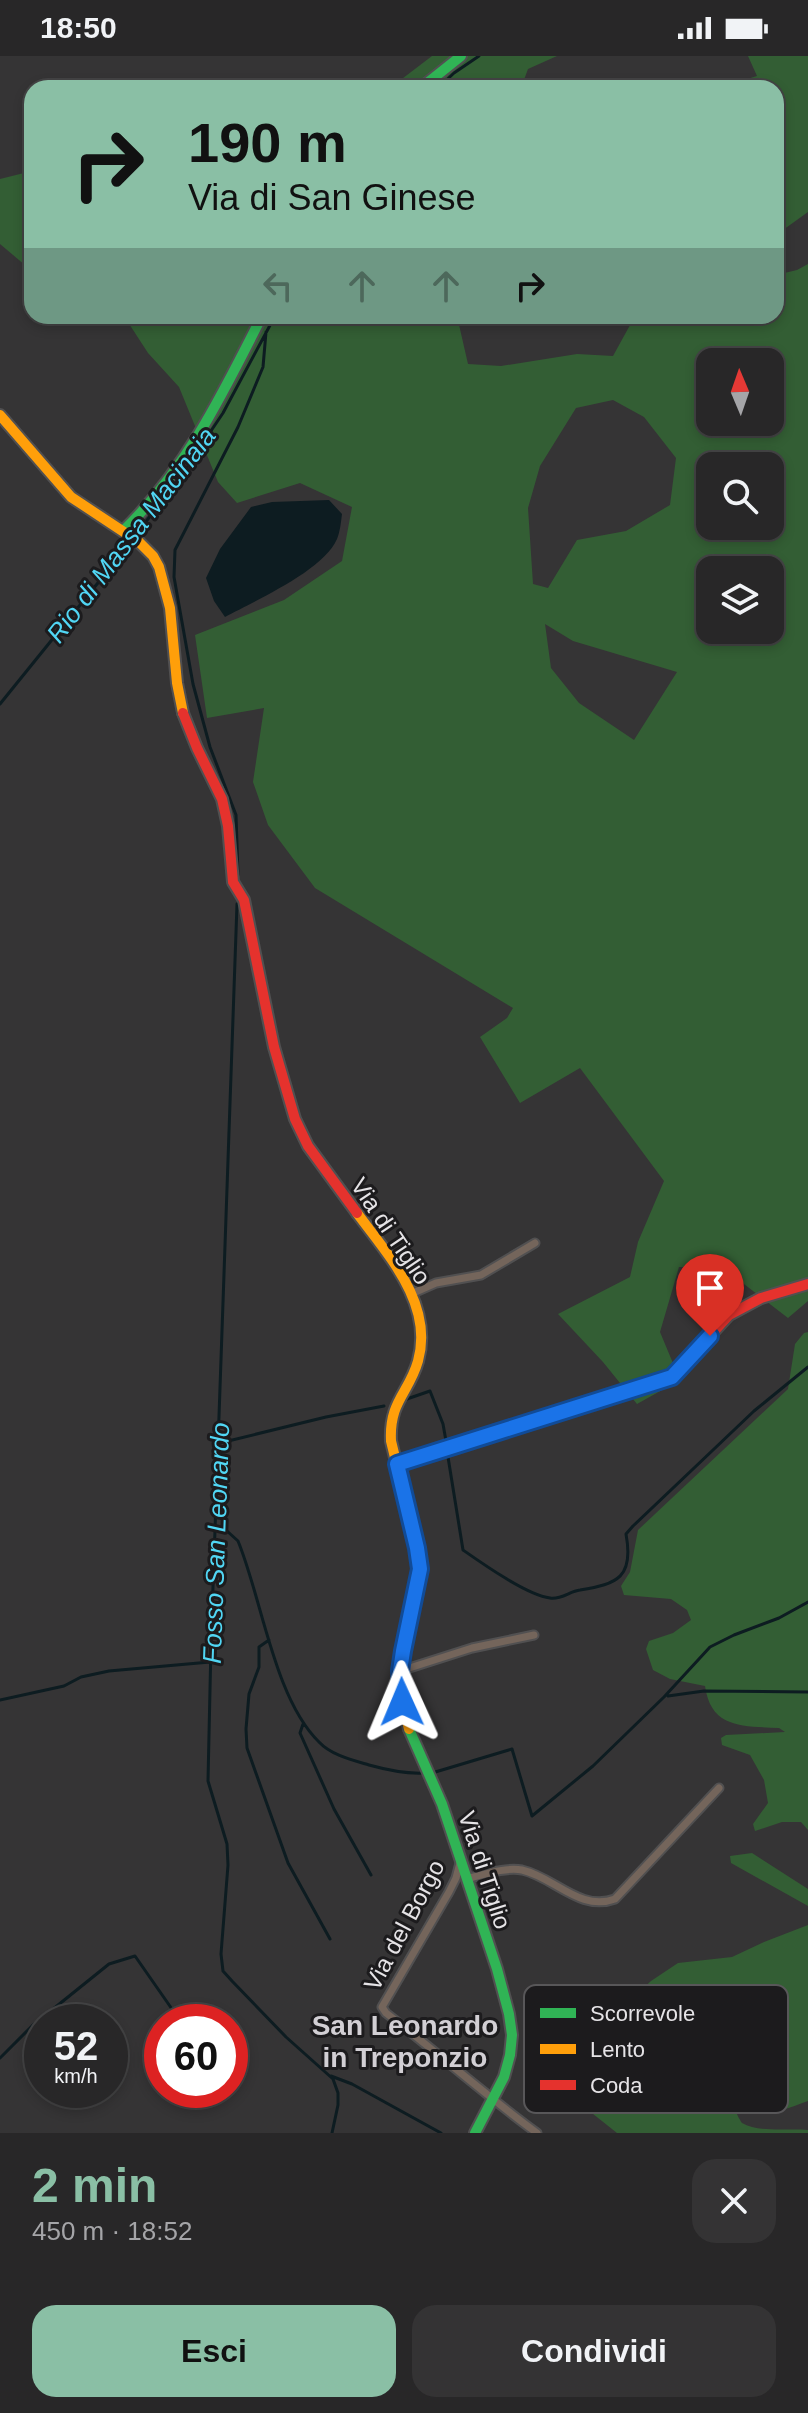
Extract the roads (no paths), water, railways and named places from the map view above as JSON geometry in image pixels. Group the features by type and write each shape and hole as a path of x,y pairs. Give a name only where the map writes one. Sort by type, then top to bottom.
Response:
{"main road":[{"path":"431,80 461,56"},
{"path":"125,533 165,485 215,410 258,324"},
{"name":"Via di Tiglio","path":"0,415 71,497 139,542 153,556 166,586 182,710 222,799 228,826 233,882 244,900 274,1047 295,1119 308,1146 399,1270 422,1325 418,1361 390,1423 391,1441 420,1569 400,1671 402,1702 411,1738 442,1804 497,1969 510,2024 510,2055 504,2077 475,2133"},
{"path":"397,1464 672,1377 729,1315 761,1298 808,1284"}],"street":[{"path":"411,1294 436,1283 481,1275 535,1243"},
{"path":"400,1671 472,1648 534,1635"},
{"path":"466,1879 511,1869 525,1871 578,1897 607,1902 615,1899 719,1788"},
{"name":"Via del Borgo","path":"460,1861 449,1892 382,2007 493,2101"},
{"path":"493,2101 537,2133"}],"waterway":[{"name":"Rio di Massa Macinaia","path":"447,80 479,56"},
{"name":"Rio di Massa Macinaia","path":"135,536 223,413 271,324"},
{"name":"Fosso San Leonardo","path":"238,875 236,815 210,747 193,684 174,577 175,550 238,427 263,367 266,332"},
{"name":"Rio di Massa Macinaia","path":"0,704 131,542"},
{"name":"Fosso San Leonardo","path":"237,904 208,1781 227,1844 221,1954 223,1971 286,2037 333,2079 338,2105 332,2133"},
{"path":"448,1457 463,1550 530,1591 540,1596 558,1598 604,1585 620,1576 628,1560 626,1534 633,1526 754,1411 808,1367"},
{"path":"404,1400 430,1391 446,1441"},
{"path":"220,1443 384,1406"},
{"path":"216,1527 227,1531 238,1541 280,1674 304,1723 319,1742 336,1754 376,1767 424,1773"},
{"path":"432,1773 512,1749 532,1816 593,1766 710,1647 779,1618 808,1602"},
{"path":"269,1640 259,1647 259,1667 249,1694 247,1748 288,1863 330,1939"},
{"path":"0,1700 64,1686 81,1677 109,1671 210,1662"},
{"path":"668,1696 704,1691 808,1692"},
{"path":"303,1724 300,1733 334,1809 371,1875"},
{"path":"0,2058 32,2026 109,1964 135,1956 168,2004"},
{"path":"331,2076 352,2084 441,2133"}],"district":[{"name":"San Leonardo in Treponzio","path":"405,2041"}]}
